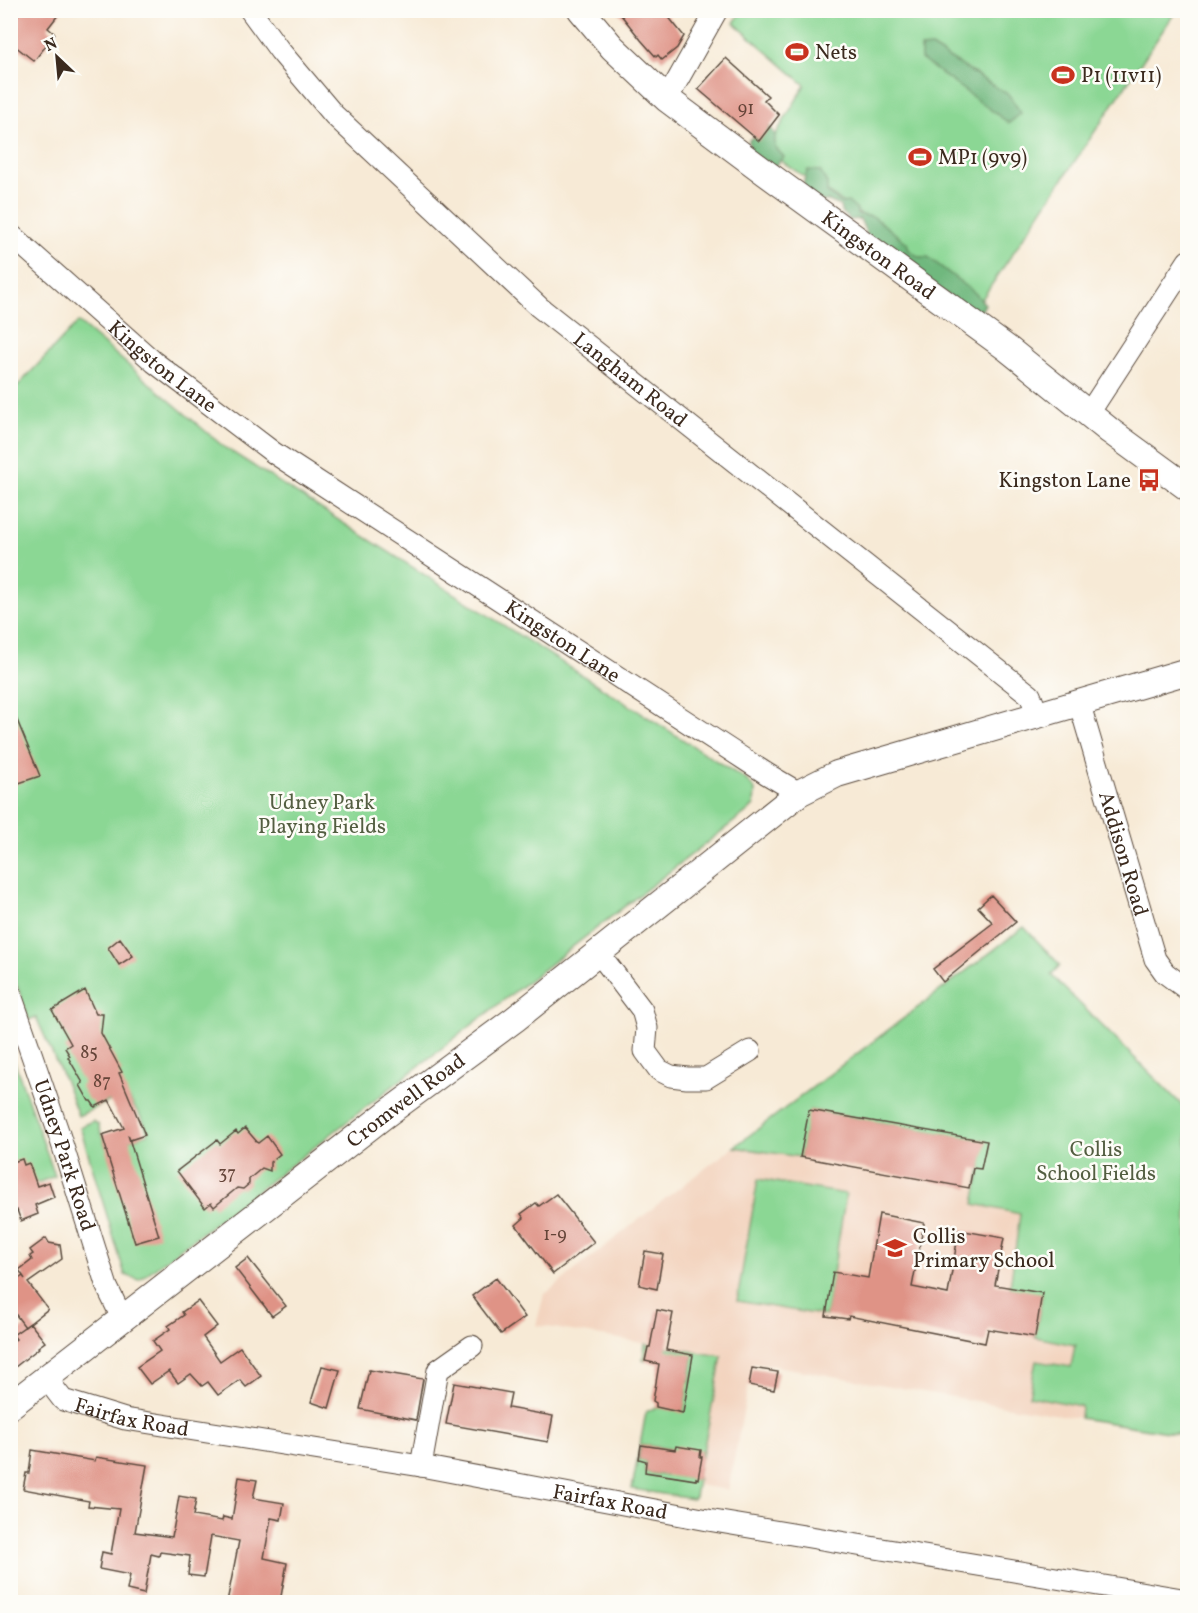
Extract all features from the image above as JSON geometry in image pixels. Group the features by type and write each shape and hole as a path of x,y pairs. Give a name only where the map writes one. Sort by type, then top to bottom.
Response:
{"main road":[{"name":"Kingston Road","path":"581,10 612,47 668,99 1008,349 1188,488"},
{"path":"799,793 837,774 1188,671"},
{"name":"Cromwell Road","path":"10,1406 385,1115 515,1019 799,793"}],"street":[{"name":"Langham Road","path":"250,10 280,51 334,115 539,308 1030,695 1038,715"},
{"path":"668,99 717,10"},
{"name":"Kingston Lane","path":"10,234 154,362 274,453 799,793"},
{"path":"1089,412 1188,261"},
{"name":"Addison Road","path":"1079,702 1155,959 1165,973 1188,990"},
{"path":"598,952 642,1010 647,1028 645,1051 659,1070 671,1076 706,1078 750,1051"},
{"name":"Udney Park Road","path":"10,992 58,1131 107,1287 122,1318"},
{"path":"421,1466 438,1370 472,1346"},
{"name":"Fairfax Road","path":"46,1378 63,1400 125,1419 421,1466 720,1522 1188,1600"}],"shaded area":[{"name":"Collis Primary School","path":"1024,927 1060,965 1051,975 1187,1110 1187,1435 753,1362 728,1490 698,1485 721,1356 536,1325 544,1295 662,1201"}],"green space":[{"path":"742,10 1176,11 978,305 871,221 766,151 805,85 734,23"},
{"path":"931,47 1009,95 1021,113 1009,123 921,59 921,48"},
{"path":"769,126 775,134 775,147 784,157 773,168 749,151 749,140"},
{"path":"808,170 820,171 827,183 827,193 842,203 848,202 857,210 857,214 874,217 907,243 909,250 919,257 928,257 975,293 985,304 979,315 919,277 915,262 907,257 901,259 869,239 860,219 850,220 841,212 840,206 829,201 820,201 803,190"},
{"name":"Udney Park Playing Fields","path":"78,322 224,447 748,781 755,790 754,806 299,1159 139,1280 125,1275 80,1127 93,1121 98,1124 106,1147 148,1134 144,1122 129,1098 110,1101 78,1116 36,1017 29,1020 11,968 11,393"},
{"name":"Collis School Fields","path":"1024,927 1060,965 1051,975 1187,1110 1187,1435 1080,1418 1081,1406 1029,1396 1036,1361 1071,1367 1075,1345 1035,1337 1042,1294 1010,1288 1020,1214 974,1204 986,1141 810,1110 800,1157 734,1147"},
{"path":"10,1049 55,1176 11,1193 10,1193"},
{"path":"758,1179 846,1194 826,1316 737,1301"},
{"path":"645,1344 722,1356 702,1457 700,1457 701,1450 671,1475 698,1479 695,1497 692,1499 632,1489 646,1412 656,1407 683,1412 687,1390 679,1388 680,1380 690,1381 693,1356 648,1347 645,1361 643,1360","holes":["642,1445 671,1449 666,1476 645,1472 646,1461 639,1459"]}],"building":[{"path":"21,10 62,10 48,28 55,34 34,61 10,42 10,25"},
{"path":"617,10 663,10 684,36 677,48 662,60 658,55 656,57"},
{"path":"726,58 768,96 764,100 779,115 759,141 698,89"},
{"path":"10,703 40,776 10,786"},
{"path":"991,895 1016,922 943,982 933,969 993,923 978,907"},
{"path":"120,938 133,956 119,965 108,948"},
{"path":"85,990 96,1014 103,1014 101,1033 122,1072 119,1073 145,1135 130,1140 128,1135 159,1236 135,1243 102,1135 124,1128 109,1100 95,1107 89,1101 80,1085 83,1083 65,1048 71,1044 52,1010"},
{"path":"809,1110 987,1141 981,1169 973,1168 969,1188 800,1157"},
{"path":"245,1128 258,1143 267,1136 280,1154 270,1162 270,1171 262,1168 249,1179 249,1184 243,1189 237,1188 214,1207 211,1203 205,1208 177,1171 217,1140 220,1144 236,1131 238,1134"},
{"path":"22,1159 24,1165 29,1163 37,1186 49,1182 54,1197 35,1205 38,1214 21,1221 17,1210 10,1213 10,1163"},
{"path":"556,1194 594,1242 553,1274 516,1225 524,1218 521,1214 536,1203 539,1206"},
{"path":"879,1214 924,1223 912,1287 948,1294 959,1230 1004,1238 995,1285 1042,1293 1035,1337 988,1329 985,1343 849,1316 848,1319 826,1316 833,1272 868,1278"},
{"path":"46,1238 49,1243 60,1245 62,1259 28,1283 48,1309 25,1327 10,1307 10,1285 23,1276 19,1270 32,1260 30,1256 33,1254 30,1250"},
{"path":"645,1251 663,1254 657,1289 639,1285"},
{"path":"248,1258 286,1306 272,1316 235,1268"},
{"path":"496,1278 525,1317 501,1334 472,1296"},
{"path":"198,1301 217,1326 203,1337 220,1361 240,1347 261,1376 246,1387 240,1380 218,1395 208,1382 202,1386 191,1374 178,1383 169,1371 150,1384 137,1367 160,1351 153,1341 170,1329 168,1326 184,1315 182,1312"},
{"path":"657,1310 673,1313 666,1350 693,1355 683,1413 656,1407 653,1401 659,1364 645,1361"},
{"path":"30,1323 45,1342 10,1371 10,1343 16,1339 13,1335"},
{"path":"322,1366 340,1370 329,1408 311,1402"},
{"path":"752,1368 778,1372 774,1390 749,1385"},
{"path":"369,1370 423,1379 416,1420 360,1409"},
{"path":"454,1383 511,1393 508,1408 553,1416 548,1442 446,1424"},
{"path":"641,1445 675,1450 676,1446 701,1450 698,1479 645,1472 646,1461 639,1459"},
{"path":"32,1450 95,1461 96,1457 147,1465 135,1532 172,1537 179,1496 196,1499 193,1516 222,1521 223,1517 232,1519 239,1477 257,1480 253,1498 284,1503 281,1520 271,1518 264,1558 287,1563 280,1602 227,1602 239,1541 211,1536 204,1577 188,1575 190,1556 160,1552 159,1556 151,1554 144,1594 127,1590 130,1575 99,1569 102,1552 111,1554 119,1509 88,1506 89,1501 23,1489 26,1473 29,1473"}],"place":[{"name":"Nets","path":"797,52"},
{"name":"P1 (11v11)","path":"1063,75"},
{"name":"MP1 (9v9)","path":"920,157"},
{"name":"Kingston Lane","path":"1149,480"},
{"name":"Collis Primary School","path":"895,1248"}]}
